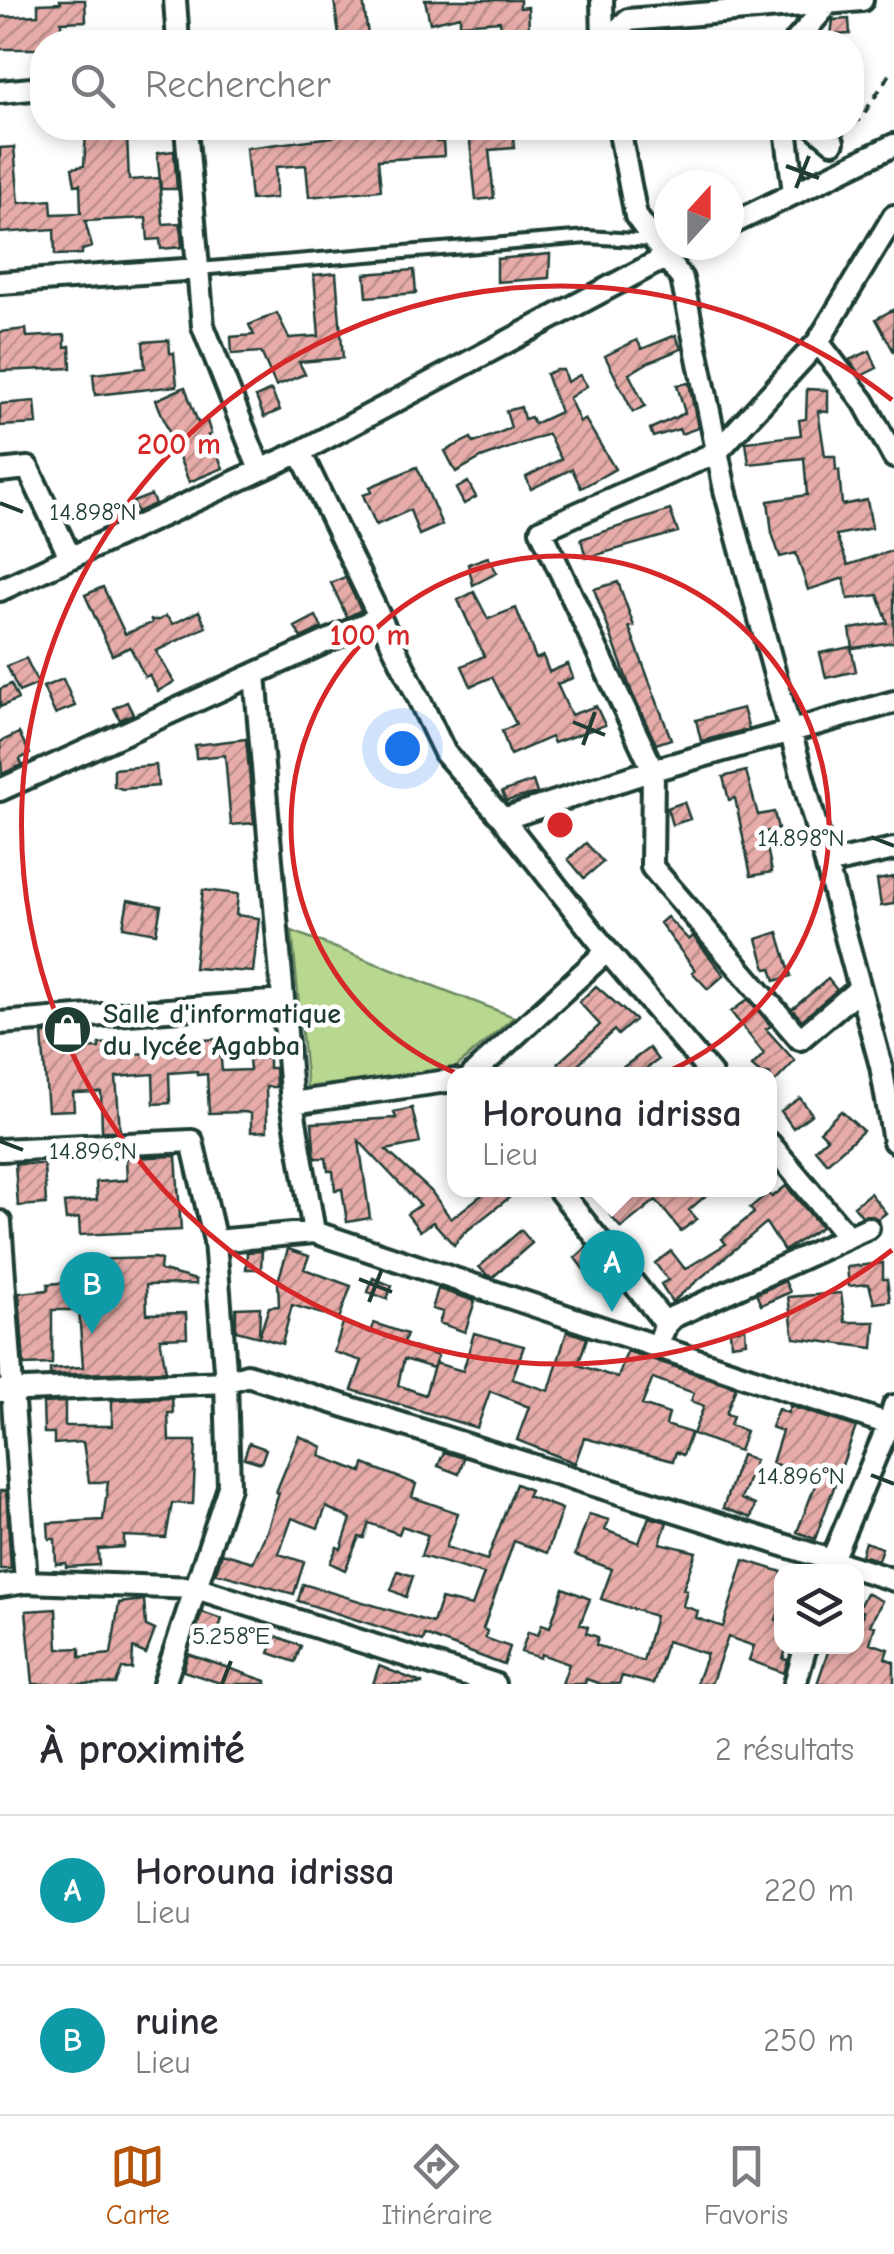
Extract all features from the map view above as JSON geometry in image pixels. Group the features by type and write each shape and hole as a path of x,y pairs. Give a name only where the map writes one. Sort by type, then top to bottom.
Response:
{"street":[{"path":"175,0 177,30"},
{"path":"602,0 603,30"},
{"path":"617,30 628,20 862,0"},
{"path":"806,30 830,3"},
{"path":"0,92 30,89"},
{"path":"187,140 203,326 260,470"},
{"path":"622,140 636,216 654,241"},
{"path":"787,140 794,193"},
{"path":"744,218 894,145"},
{"path":"860,988 800,1038 652,868 653,770 541,530 717,452 818,342 894,216"},
{"path":"0,590 300,452 654,252"},
{"path":"668,260 682,279 724,490 881,1066 894,1141"},
{"path":"0,283 198,269"},
{"path":"818,342 864,402 894,457"},
{"path":"300,452 445,753 705,1067"},
{"path":"0,470 28,468 69,555"},
{"path":"0,790 380,617"},
{"path":"255,674 292,1103 314,1232"},
{"path":"503,819 653,770 894,702"},
{"path":"827,864 894,849"},
{"path":"481,1067 607,951"},
{"path":"0,1023 283,1000"},
{"path":"292,1103 447,1081"},
{"path":"0,1150 192,1141 215,1241 229,1487 164,1684"},
{"path":"657,1346 666,1324 674,1317 858,1232 777,1151"},
{"path":"565,1197 666,1324"},
{"path":"0,1222 6,1391 26,1582"},
{"path":"215,1241 314,1232 657,1346 891,1415 830,1564"},
{"path":"6,1391 226,1382 247,1374 823,1564"},
{"path":"864,1574 894,1580"},
{"path":"0,1586 26,1582 196,1588 494,1684"},
{"path":"795,1684 804,1654"}],"lane":[{"path":"198,269 587,237 654,248"}],"path":[{"path":"864,113 894,68"}],"green space":[{"path":"292,931 514,1017 456,1067 447,1067 447,1071 307,1087"}],"building":[{"path":"60,0 85,0 86,21 61,22 61,30 30,30 30,49 0,49 0,17 38,15 38,4 61,3"},
{"path":"334,0 363,0 367,30 338,30"},
{"path":"425,0 520,0 520,8 528,7 529,30 501,28 500,21 460,24 460,16 430,23"},
{"path":"849,19 850,30 832,30 833,20"},
{"path":"86,140 127,140 129,180 159,178 163,224 180,223 182,247 161,249 160,239 148,240 146,218 85,221 92,247 82,250 82,254 55,255 54,229 0,233 0,148 14,147 19,203 51,200 52,214 81,213 80,184 75,185 72,168 84,166"},
{"path":"309,140 436,140 443,142 444,156 378,160 381,190 309,197 306,165 276,167 276,198 251,200 246,148"},
{"path":"470,140 513,140 514,148 489,150 494,198 476,200"},
{"path":"174,151 177,189 161,189 157,153"},
{"path":"550,254 549,278 497,282 497,259"},
{"path":"414,270 416,293 367,297 365,274"},
{"path":"336,273 343,358 299,362 305,374 276,386 261,352 232,354 231,337 254,335 249,325 277,313 289,338 319,336 314,275"},
{"path":"894,309 894,352 876,319"},
{"path":"26,329 27,337 65,335 71,368 0,371 0,332"},
{"path":"676,335 681,349 629,374 645,406 633,412 605,356 637,340 642,349"},
{"path":"169,340 177,386 95,395 93,374 145,368 143,342"},
{"path":"870,351 877,368 861,376 849,360"},
{"path":"563,370 567,382 580,375 587,386 569,398 580,422 585,419 615,469 581,488 572,469 531,489 526,477 561,459 548,434 481,458 456,472 445,451 471,438 474,443 511,428 506,411 521,407 524,419 531,417 534,424 560,412 546,374"},
{"path":"689,383 698,428 653,437 650,429 685,413 677,385"},
{"path":"185,387 198,423 207,421 211,434 208,435 223,468 189,482 156,400"},
{"path":"807,389 828,390 828,412 818,411 825,456 835,456 839,470 842,505 867,500 872,528 836,535 848,565 894,550 894,642 853,648 850,629 888,623 878,595 848,599 844,578 808,590 796,553 780,557 768,501 807,495 804,458 749,464 746,442 801,435 799,420 806,419"},
{"path":"271,390 280,410 264,417 256,397"},
{"path":"35,401 37,424 0,426 0,404"},
{"path":"417,467 442,525 419,535 410,510 376,525 363,495 372,492 370,487"},
{"path":"468,482 476,497 464,504 456,489"},
{"path":"151,495 155,504 137,512 133,502"},
{"path":"670,510 678,532 586,558 581,539"},
{"path":"488,557 497,573 473,585 468,564"},
{"path":"345,577 361,610 347,617 331,583"},
{"path":"618,582 634,626 629,627 671,739 656,744 632,693 594,589"},
{"path":"103,587 125,634 152,623 151,620 166,616 173,624 199,611 206,627 156,651 174,682 158,691 149,675 145,677 130,647 112,655 85,595"},
{"path":"474,592 488,619 516,608 536,659 543,656 549,672 568,664 573,678 557,684 571,715 596,706 605,725 554,743 551,737 510,755 502,731 516,724 492,677 471,686 462,666 484,656 458,600"},
{"path":"316,616 322,628 301,638 295,627"},
{"path":"851,647 856,671 826,678 820,653"},
{"path":"26,658 38,684 19,692 7,666"},
{"path":"63,679 75,706 55,714 43,687"},
{"path":"11,684 18,699 0,707 0,689"},
{"path":"127,702 133,714 120,720 114,708"},
{"path":"743,708 749,729 701,741 696,720"},
{"path":"19,733 30,754 20,759 22,765 2,774 0,742"},
{"path":"246,739 254,823 231,825 225,755 196,758 195,745"},
{"path":"156,765 158,786 114,786 114,769"},
{"path":"746,771 758,815 774,812 778,829 764,832 772,872 751,876 735,798 729,800 723,777"},
{"path":"533,781 537,793 506,801 502,792"},
{"path":"684,802 690,819 672,825 667,808"},
{"path":"586,843 603,862 584,878 568,859"},
{"path":"894,877 894,904 881,906 877,880"},
{"path":"203,890 238,894 236,915 259,918 253,972 194,968"},
{"path":"128,900 161,906 156,933 123,927"},
{"path":"667,917 689,940 693,936 724,975 708,989 660,923"},
{"path":"778,932 791,976 775,981 771,968 766,969 757,939"},
{"path":"828,979 837,990 802,1020 792,1009"},
{"path":"596,986 635,1020 618,1035 614,1030 579,1063 583,1067 562,1067 558,1063 600,1025 579,1002"},
{"path":"748,999 771,1026 766,1029 795,1061 777,1080 777,1067 752,1066 764,1054 731,1012"},
{"path":"59,1033 60,1050 99,1048 99,1044 114,1043 115,1055 186,1051 185,1041 219,1039 222,1071 250,1070 249,1059 269,1058 269,1068 275,1068 276,1087 266,1087 267,1131 251,1132 251,1114 246,1112 209,1113 207,1074 197,1075 197,1071 169,1073 170,1103 154,1104 153,1074 116,1077 120,1131 102,1131 101,1092 73,1093 74,1110 48,1111 42,1034"},
{"path":"649,1048 658,1060 648,1067 623,1067"},
{"path":"800,1098 812,1114 793,1128 781,1111"},
{"path":"412,1108 420,1143 386,1150 431,1191 451,1219 479,1197 510,1197 454,1245 433,1222 420,1231 407,1214 420,1205 359,1141 370,1218 347,1222 342,1189 335,1190 333,1171 328,1171 326,1158 315,1158 312,1123 396,1118 394,1112"},
{"path":"841,1111 863,1131 827,1163 815,1149 827,1138 820,1131"},
{"path":"176,1156 181,1230 80,1235 79,1218 66,1220 64,1203 97,1200 96,1182 127,1180 126,1158"},
{"path":"15,1164 44,1164 46,1204 18,1206"},
{"path":"786,1186 821,1227 784,1251 766,1223 672,1302 661,1284 668,1280 655,1263 671,1251 685,1269 726,1244 722,1239 754,1213 750,1208 763,1197 777,1197"},
{"path":"870,1193 886,1213 878,1219 862,1216 854,1206"},
{"path":"626,1197 704,1197 689,1210 697,1219 681,1231 656,1200 621,1228 610,1215 630,1201"},
{"path":"521,1230 532,1243 493,1277 487,1275 479,1267"},
{"path":"587,1247 606,1270 593,1282 575,1258"},
{"path":"288,1249 309,1256 304,1269 351,1286 339,1319 292,1305 282,1344 259,1337 269,1307 279,1306 278,1281"},
{"path":"262,1251 261,1269 246,1269 247,1252"},
{"path":"80,1260 161,1260 160,1270 196,1280 196,1284 146,1285 147,1314 186,1313 187,1337 160,1338 166,1371 50,1375 50,1369 83,1367 79,1310 52,1310 52,1364 24,1365 19,1293 48,1290 48,1284 69,1282 68,1266 80,1266"},
{"path":"883,1263 890,1301 874,1303 869,1284 849,1286 847,1267"},
{"path":"373,1278 392,1286 387,1299 368,1292"},
{"path":"785,1281 790,1292 761,1305 756,1294"},
{"path":"438,1289 475,1301 465,1332 439,1323 443,1312 432,1309"},
{"path":"841,1293 845,1322 875,1322 873,1348 794,1338 788,1297"},
{"path":"260,1307 259,1337 236,1331 236,1308"},
{"path":"343,1323 371,1333 374,1323 407,1334 403,1344 438,1356 435,1363 463,1371 474,1333 524,1346 512,1379 549,1391 567,1331 587,1338 578,1365 618,1378 627,1351 736,1387 726,1414 733,1416 730,1425 746,1431 739,1451 693,1434 704,1406 691,1401 694,1393 653,1378 642,1405 669,1414 666,1425 691,1433 683,1455 676,1452 673,1461 584,1438 575,1463 517,1440 529,1407 490,1391 477,1428 352,1390 362,1361 334,1352","holes":["404,1359 433,1368 435,1364 425,1395 398,1385"]},
{"path":"745,1328 746,1342 731,1344 730,1330"},
{"path":"172,1398 169,1441 196,1441 193,1504 172,1503 166,1538 124,1536 124,1547 98,1549 99,1565 56,1564 55,1539 49,1539 48,1523 103,1520 108,1482 89,1482 83,1442 54,1444 54,1433 44,1433 43,1403 65,1402 65,1426 112,1426 112,1400"},
{"path":"790,1406 856,1427 815,1539 797,1532 818,1478 772,1463 782,1431 771,1427 778,1409 788,1413"},
{"path":"299,1436 323,1447 320,1456 362,1472 364,1464 416,1484 412,1497 458,1513 446,1547 487,1560 516,1484 530,1490 527,1496 562,1509 547,1553 514,1541 483,1629 487,1631 485,1638 510,1647 504,1665 425,1635 423,1641 298,1601 303,1584 433,1623 441,1599 472,1606 484,1574 421,1556 428,1535 402,1526 399,1534 369,1523 345,1570 330,1563 337,1547 341,1549 351,1519 326,1507 318,1528 292,1518 279,1554 304,1562 294,1594 216,1573 222,1553 253,1562"},
{"path":"249,1443 266,1449 261,1463 244,1458"},
{"path":"444,1452 464,1458 459,1474 438,1466"},
{"path":"741,1455 755,1460 741,1499 755,1505 751,1518 723,1508"},
{"path":"0,1491 6,1491 11,1569 0,1569"},
{"path":"589,1514 609,1520 605,1530 639,1543 649,1517 667,1522 660,1543 696,1552 683,1589 687,1590 683,1606 698,1611 696,1618 723,1627 744,1560 774,1569 774,1654 785,1654 783,1659 788,1660 784,1673 749,1660 754,1646 728,1637 711,1684 696,1684 707,1654 667,1641 653,1684 622,1676 619,1684 586,1679 585,1684 562,1684 569,1664 521,1652 528,1632 538,1635 542,1624 550,1627 563,1588 590,1599 580,1624 588,1627 586,1633 598,1637 596,1645 643,1661 655,1616 601,1599 612,1569 575,1555"},
{"path":"865,1542 882,1548 878,1560 861,1555"},
{"path":"398,1571 413,1576 406,1597 391,1590"},
{"path":"866,1593 882,1601 870,1625 875,1626 870,1643 888,1649 885,1658 894,1662 894,1684 817,1684 827,1654 864,1654"},
{"path":"144,1600 146,1626 155,1630 146,1654 133,1648 132,1669 122,1669 116,1684 33,1684 26,1611 56,1609 58,1649 80,1648 80,1657 111,1654 119,1603"},
{"path":"202,1612 222,1619 217,1634 197,1627"},
{"path":"276,1636 301,1646 295,1662 269,1653"},
{"path":"188,1654 266,1684 223,1684 183,1671"},
{"path":"379,1666 422,1683 422,1684 373,1684"}],"place":[{"name":"Salle d'informatique du lycée Agabba","path":"68,1029"},
{"name":"Horouna idrissa","path":"612,1312"},
{"name":"ruine","path":"92,1334"}]}
